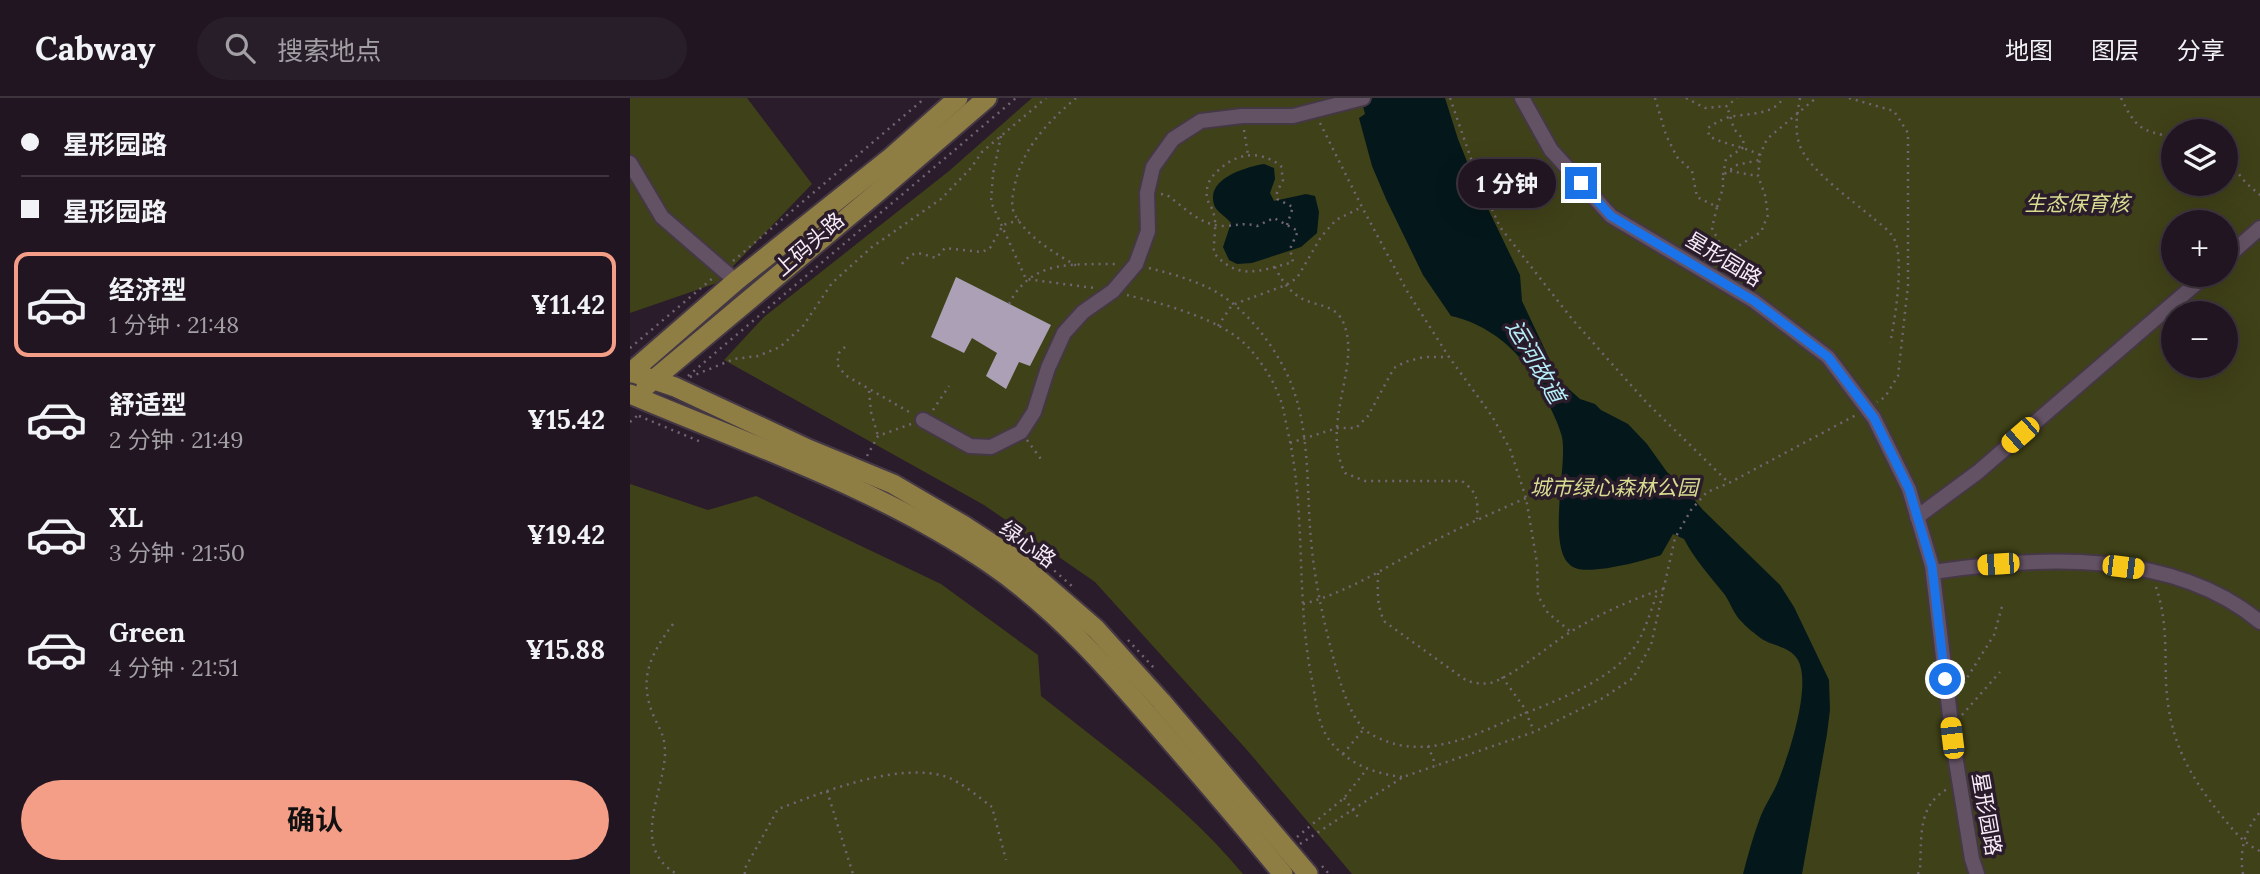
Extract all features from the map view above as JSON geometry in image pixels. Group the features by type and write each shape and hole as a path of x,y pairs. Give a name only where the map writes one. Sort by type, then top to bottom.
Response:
{"main road":[{"name":"上码头路","path":"631,373 695,318 729,276 889,159 958,98"},
{"name":"上码头路","path":"636,403 653,380 987,98"},
{"path":"695,318 695,324 701,333 708,334"},
{"name":"绿心路","path":"631,373 675,387 808,449 893,484 1015,559 1096,629 1308,874"},
{"name":"绿心路","path":"636,403 874,498 933,528 990,564 1036,600 1122,684 1283,874"}],"street":[{"path":"923,420 970,446 991,447 1021,432 1034,412 1048,368 1064,333 1083,312 1113,291 1136,264 1148,231 1147,193 1153,167 1173,139 1202,121 1242,116 1293,116 1361,98"},
{"name":"星形园路","path":"1522,98 1550,150 1611,216 1754,301 1828,357 1874,418 1909,489 1933,572 1952,738 1972,859 1977,874"},
{"path":"630,163 663,216 729,276"},
{"path":"2238,250 2257,237"},
{"path":"1917,517 1978,472 2192,287"},
{"path":"1933,572 2035,561 2150,570 2200,585 2245,610 2260,622"}],"path":[{"name":"上码头路","path":"630,348 729,276 925,98"},
{"name":"上码头路","path":"1001,136 982,152 971,168 941,199 872,247 832,283 803,326 780,347 758,356 734,359 683,380 1016,98"},
{"path":"1026,279 991,202 993,174 1001,136 1046,98"},
{"path":"1076,98 1043,128 1029,148 1017,171 1012,200 1014,214 1019,220 1047,248 1077,266"},
{"path":"1450,98 1476,176 1500,227 1572,319 1646,402 1729,484"},
{"path":"1655,98 1666,135 1677,157 1692,170 1697,197 1717,207"},
{"path":"1686,98 1705,108 1727,106 1737,98"},
{"path":"1760,155 1744,147 1722,143 1709,135 1708,128 1730,117 1779,106 1783,98"},
{"path":"1800,98 1796,127 1801,147 1814,167 1894,237 1899,259 1890,343"},
{"path":"1718,279 1724,261 1740,245 1761,232 1768,215 1758,176 1760,155 1767,139 1816,98"},
{"path":"1287,849 1403,777 1534,732 1603,698 1633,678 1651,645 1666,588 1675,538 1691,510 1707,492 1729,484 1885,397 1898,376 1909,285 1908,133 1894,111 1849,98"},
{"path":"2121,98 2136,124 2161,134"},
{"path":"1727,106 1734,129 1743,139 1744,147"},
{"path":"1314,110 1406,290 1449,357 1492,416 1510,449 1526,498 1537,563 1538,596 1548,613 1571,632"},
{"path":"1242,116 1248,155"},
{"path":"1724,261 1721,245 1712,228 1723,188 1726,159 1744,147"},
{"path":"1147,193 1167,195 1202,221 1214,226 1247,223 1257,226 1274,218 1298,231 1290,249 1293,262 1254,273 1236,270 1223,264 1214,253 1214,226 1214,215 1207,203 1207,187 1213,175 1232,159 1262,155 1281,166 1283,180 1276,192 1276,198 1293,207 1287,225"},
{"path":"1723,175 1737,165 1759,160"},
{"path":"1730,170 1758,176"},
{"path":"2238,173 2260,195"},
{"path":"1218,326 1232,305 1286,285 1297,278 1321,237 1336,220 1362,207"},
{"path":"902,264 909,255 917,253 936,258 945,248 982,252 990,248 1003,225 1019,220"},
{"path":"1009,304 1026,279 1043,269 1136,264 1211,289 1250,319 1284,368 1295,396 1304,438 1312,552 1327,635 1340,683 1363,730 1398,745 1429,747 1450,743 1593,682 1622,663 1639,640 1658,591"},
{"path":"1275,267 1286,285 1300,298 1331,308 1343,320 1348,337 1347,360 1337,428 1338,460 1345,473 1365,481 1462,481 1474,490 1478,504 1477,519"},
{"path":"1026,279 1113,291 1173,307 1218,326 1247,345 1279,395 1296,473 1308,665 1320,719 1328,739 1342,754 1380,775 1403,777"},
{"path":"845,347 839,353 837,364 845,375 923,420"},
{"path":"1290,443 1337,428 1356,428 1368,416 1394,368 1415,359 1449,357"},
{"path":"867,456 878,436 923,420 949,386"},
{"path":"869,390 871,412 878,436"},
{"path":"630,422 636,403 703,442"},
{"path":"1021,432 1043,462"},
{"path":"1303,604 1378,573 1477,519 1526,498"},
{"path":"2150,570 2163,612 2167,637 2167,700 2178,747 2189,771 2226,822 2260,851"},
{"path":"1378,573 1377,599 1385,622 1467,681 1482,684 1492,683 1609,610 1666,588"},
{"path":"1949,706 1994,635 2003,603"},
{"path":"673,624 651,659 647,675 647,695 655,719 664,734 665,757 653,807 652,832 656,857 677,874"},
{"path":"1952,738 1958,720 2000,672"},
{"path":"1502,677 1523,706 1534,732"},
{"path":"1342,754 1363,730"},
{"path":"1429,747 1436,766"},
{"path":"1287,849 1344,798 1367,769"},
{"path":"745,874 744,870 778,809 841,785 911,771 948,777 992,807 1006,860"},
{"path":"1918,874 1921,824 1929,805 1940,793 1959,782"},
{"path":"827,791 853,874"},
{"path":"1344,798 1358,817"},
{"path":"2242,874 2244,840 2251,823 2260,812"}],"green space":[{"path":"630,98 747,98 812,184 717,283 630,313"},
{"name":"城市绿心森林公园","path":"1032,98 2260,98 2260,874 1352,874 1247,750 1095,582 984,505 724,360 764,317 949,171"},
{"path":"630,484 708,510 756,496 941,584 1038,655 1041,696 1172,802 1243,874 630,874"}],"water":[{"name":"运河故道","path":"1361,98 1445,98 1476,184 1520,275 1522,301 1546,352 1553,375 1580,399 1595,404 1628,424 1647,444 1667,472 1780,585 1794,607 1829,680 1830,710 1802,874 1743,874 1760,818 1777,784 1794,735 1802,681 1800,666 1795,656 1762,639 1745,626 1684,539 1673,534 1661,555 1629,564 1603,569 1580,569 1573,567 1565,558 1560,544 1559,527 1563,450 1562,437 1555,418 1519,357 1488,331 1451,316 1423,275 1372,166 1359,118 1365,114"},
{"path":"1264,164 1274,168 1275,179 1270,193 1274,201 1306,194 1315,196 1319,212 1317,233 1301,247 1252,263 1237,264 1229,260 1223,247 1231,223 1215,207 1215,189 1228,176"}],"building":[{"path":"956,277 1051,325 1030,366 1019,362 1006,389 986,376 997,353 972,338 964,353 931,337"}],"route":[{"path":"1581,183 1611,216 1754,301 1828,357 1874,418 1909,489 1932,566 1945,679"}],"park label":[{"name":"生态保育核","path":"2077,203"}]}
